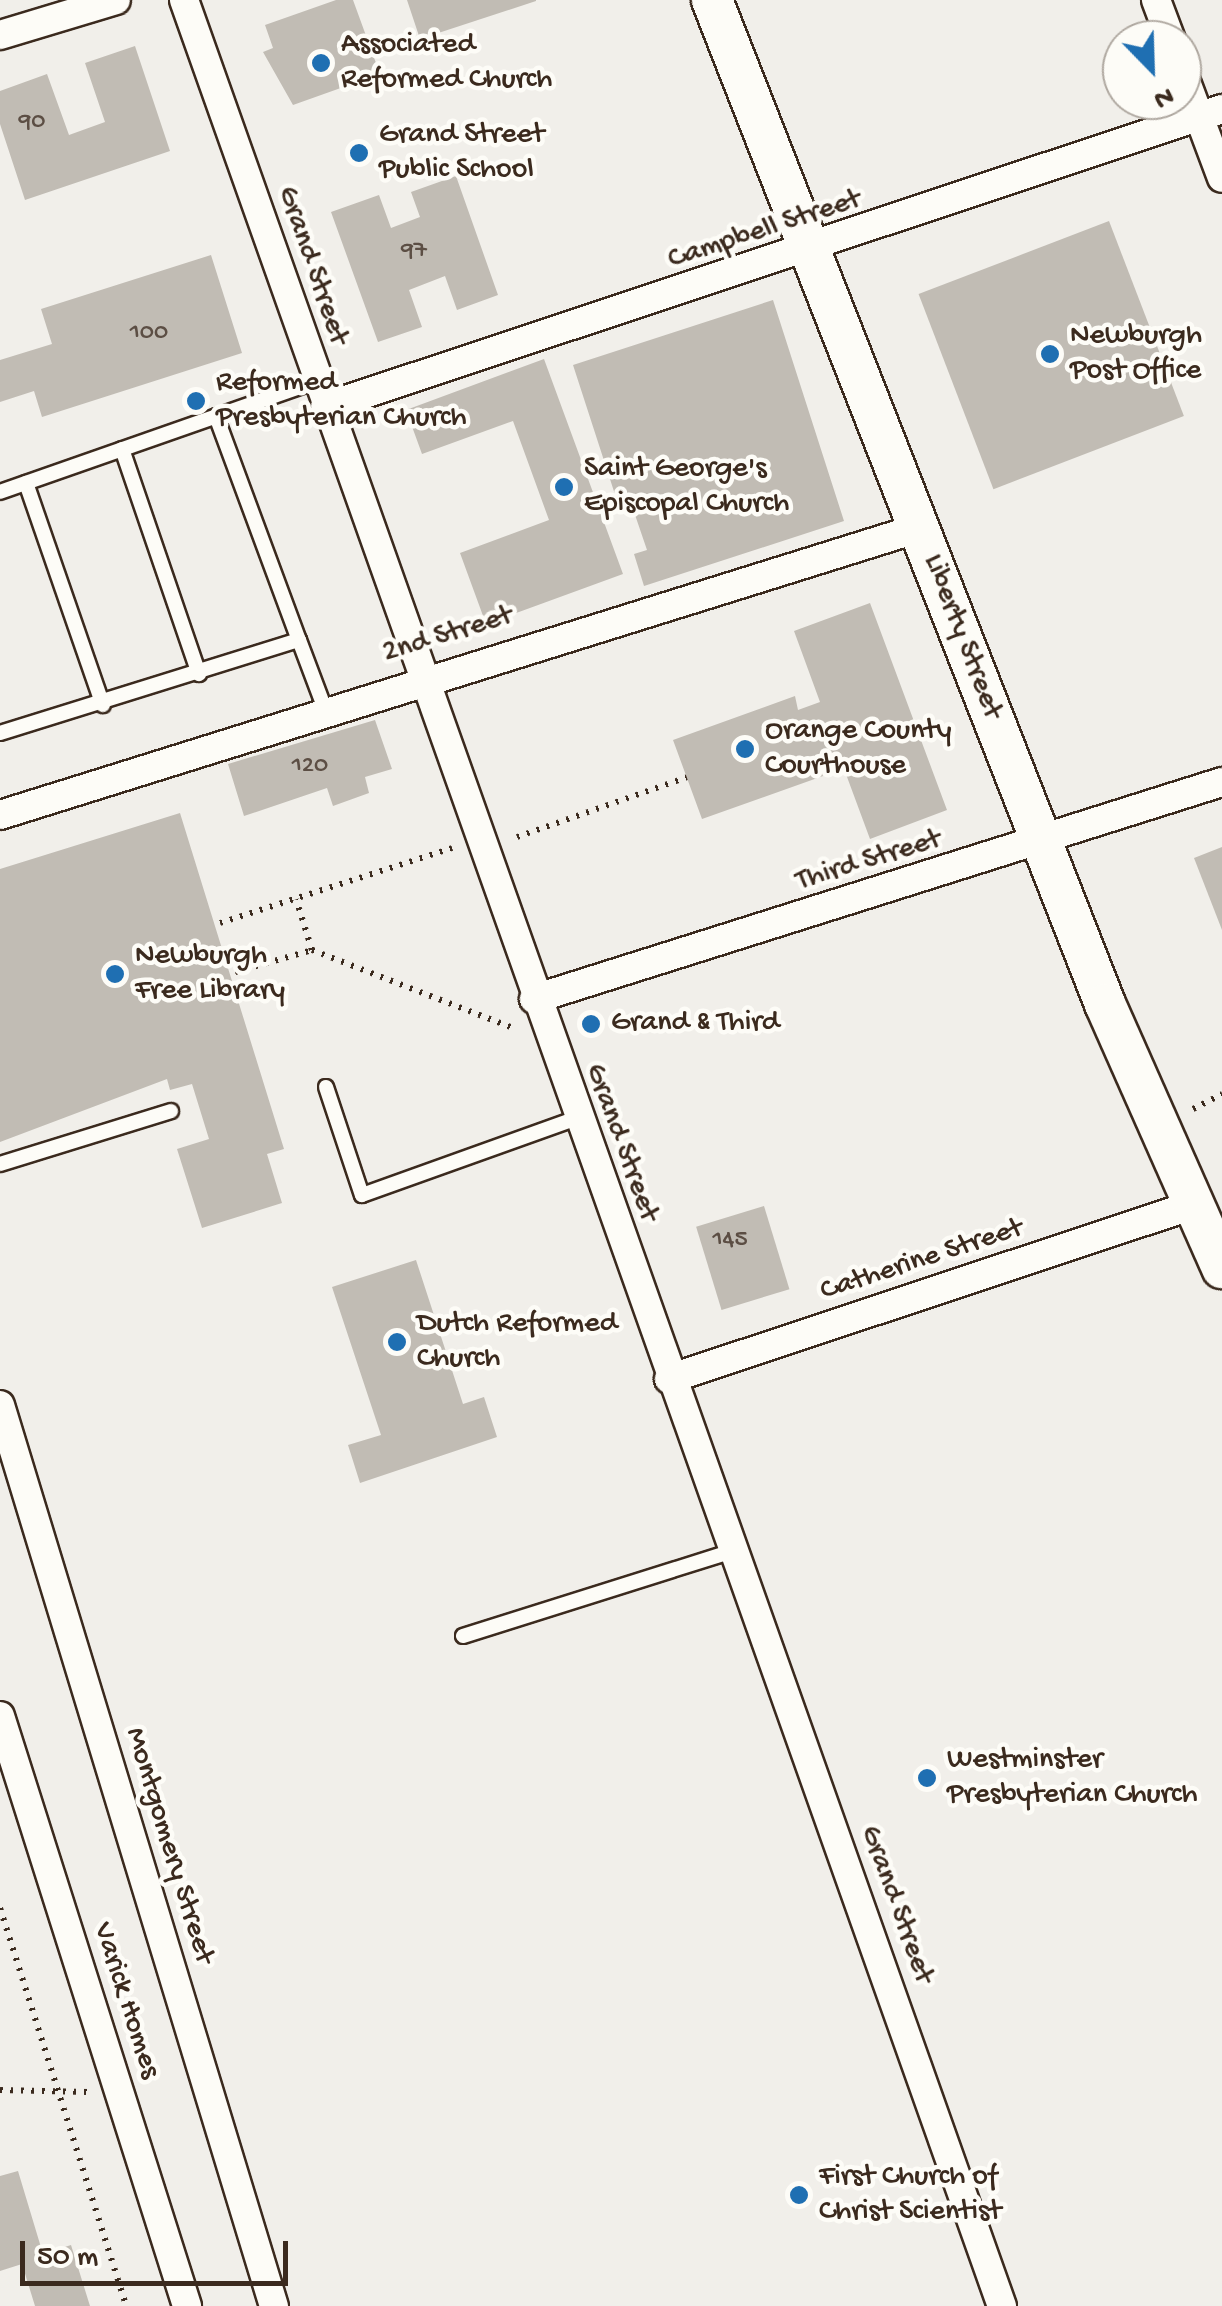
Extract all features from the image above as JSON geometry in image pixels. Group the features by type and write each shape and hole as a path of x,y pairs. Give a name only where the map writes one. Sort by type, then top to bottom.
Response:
{"street":[{"path":"0,36 116,0"},
{"name":"Grand Street","path":"184,0 420,678 1002,2306"},
{"name":"Liberty Street","path":"712,0 1042,843 1222,1268"},
{"path":"1210,113 1222,178"},
{"name":"Campbell Street","path":"321,394 811,252 1210,113"},
{"name":"2nd Street","path":"0,816 420,678 918,528"},
{"name":"Third Street","path":"534,999 1042,843 1222,782"},
{"name":"Catherine Street","path":"670,1379 1196,1204"},
{"name":"Montgomery Street","path":"0,1406 274,2306"},
{"name":"Varick Homes","path":"0,1716 187,2306"}],"lane":[{"path":"0,492 216,416 321,394"},
{"path":"216,416 325,709"},
{"path":"122,449 199,674"},
{"path":"26,483 103,706"},
{"path":"1,738 299,640"},
{"path":"326,1087 362,1195 577,1118"},
{"path":"0,1164 171,1111"},
{"path":"463,1636 732,1552"}],"path":[{"path":"517,837 687,778"},
{"path":"220,923 478,840"},
{"path":"296,899 312,950"},
{"path":"235,972 312,950 550,1042"},
{"path":"1193,1109 1222,1094"},
{"path":"0,1908 126,2306"},
{"path":"0,2090 56,2088 122,2097"}],"building":[{"name":"Associated Reformed Church","path":"336,0 353,0 380,74 293,105 263,52 273,48 265,25"},
{"path":"407,0 536,0 536,1 420,39"},
{"path":"135,46 170,151 25,200 0,124 0,91 47,74 69,135 105,122 85,63"},
{"path":"456,176 498,295 457,310 445,276 409,290 422,327 378,342 331,212 379,195 391,228 420,217 411,192"},
{"name":"Newburgh Post Office","path":"1109,221 1184,416 993,489 919,294"},
{"path":"211,255 242,353 42,417 34,391 0,402 0,360 52,344 41,309"},
{"path":"773,300 844,521 644,586 634,554 647,550 633,509 621,513 573,365"},
{"name":"Saint George's Episcopal Church","path":"544,359 623,574 486,624 460,553 549,520 513,421 422,454 406,410"},
{"path":"870,603 947,810 870,839 840,758 819,765 823,776 702,819 673,740 795,696 798,710 820,702 794,631"},
{"path":"375,720 392,769 365,777 369,793 333,806 327,788 244,816 228,764"},
{"name":"Newburgh Free Library","path":"180,813 284,1149 267,1154 282,1203 202,1228 177,1149 209,1139 192,1084 170,1090 167,1079 0,1142 0,869"},
{"path":"1222,847 1222,930 1194,858"},
{"path":"764,1206 789,1289 722,1310 696,1227"},
{"name":"Dutch Reformed Church","path":"416,1260 463,1404 484,1397 497,1437 360,1483 348,1445 381,1435 332,1287"},
{"path":"18,2171 43,2254 71,2245 90,2306 35,2306 22,2264 0,2271 0,2176"}],"place":[{"name":"Associated Reformed Church","path":"321,63"},
{"name":"Grand Street Public School","path":"359,153"},
{"name":"Newburgh Post Office","path":"1050,354"},
{"name":"Reformed Presbyterian Church","path":"196,401"},
{"name":"Saint George's Episcopal Church","path":"564,487"},
{"name":"Orange County Courthouse","path":"745,749"},
{"name":"Newburgh Free Library","path":"115,974"},
{"name":"Grand & Third","path":"591,1024"},
{"name":"Dutch Reformed Church","path":"397,1342"},
{"name":"Westminster Presbyterian Church","path":"927,1778"},
{"name":"First Church of Christ Scientist","path":"799,2195"}]}
